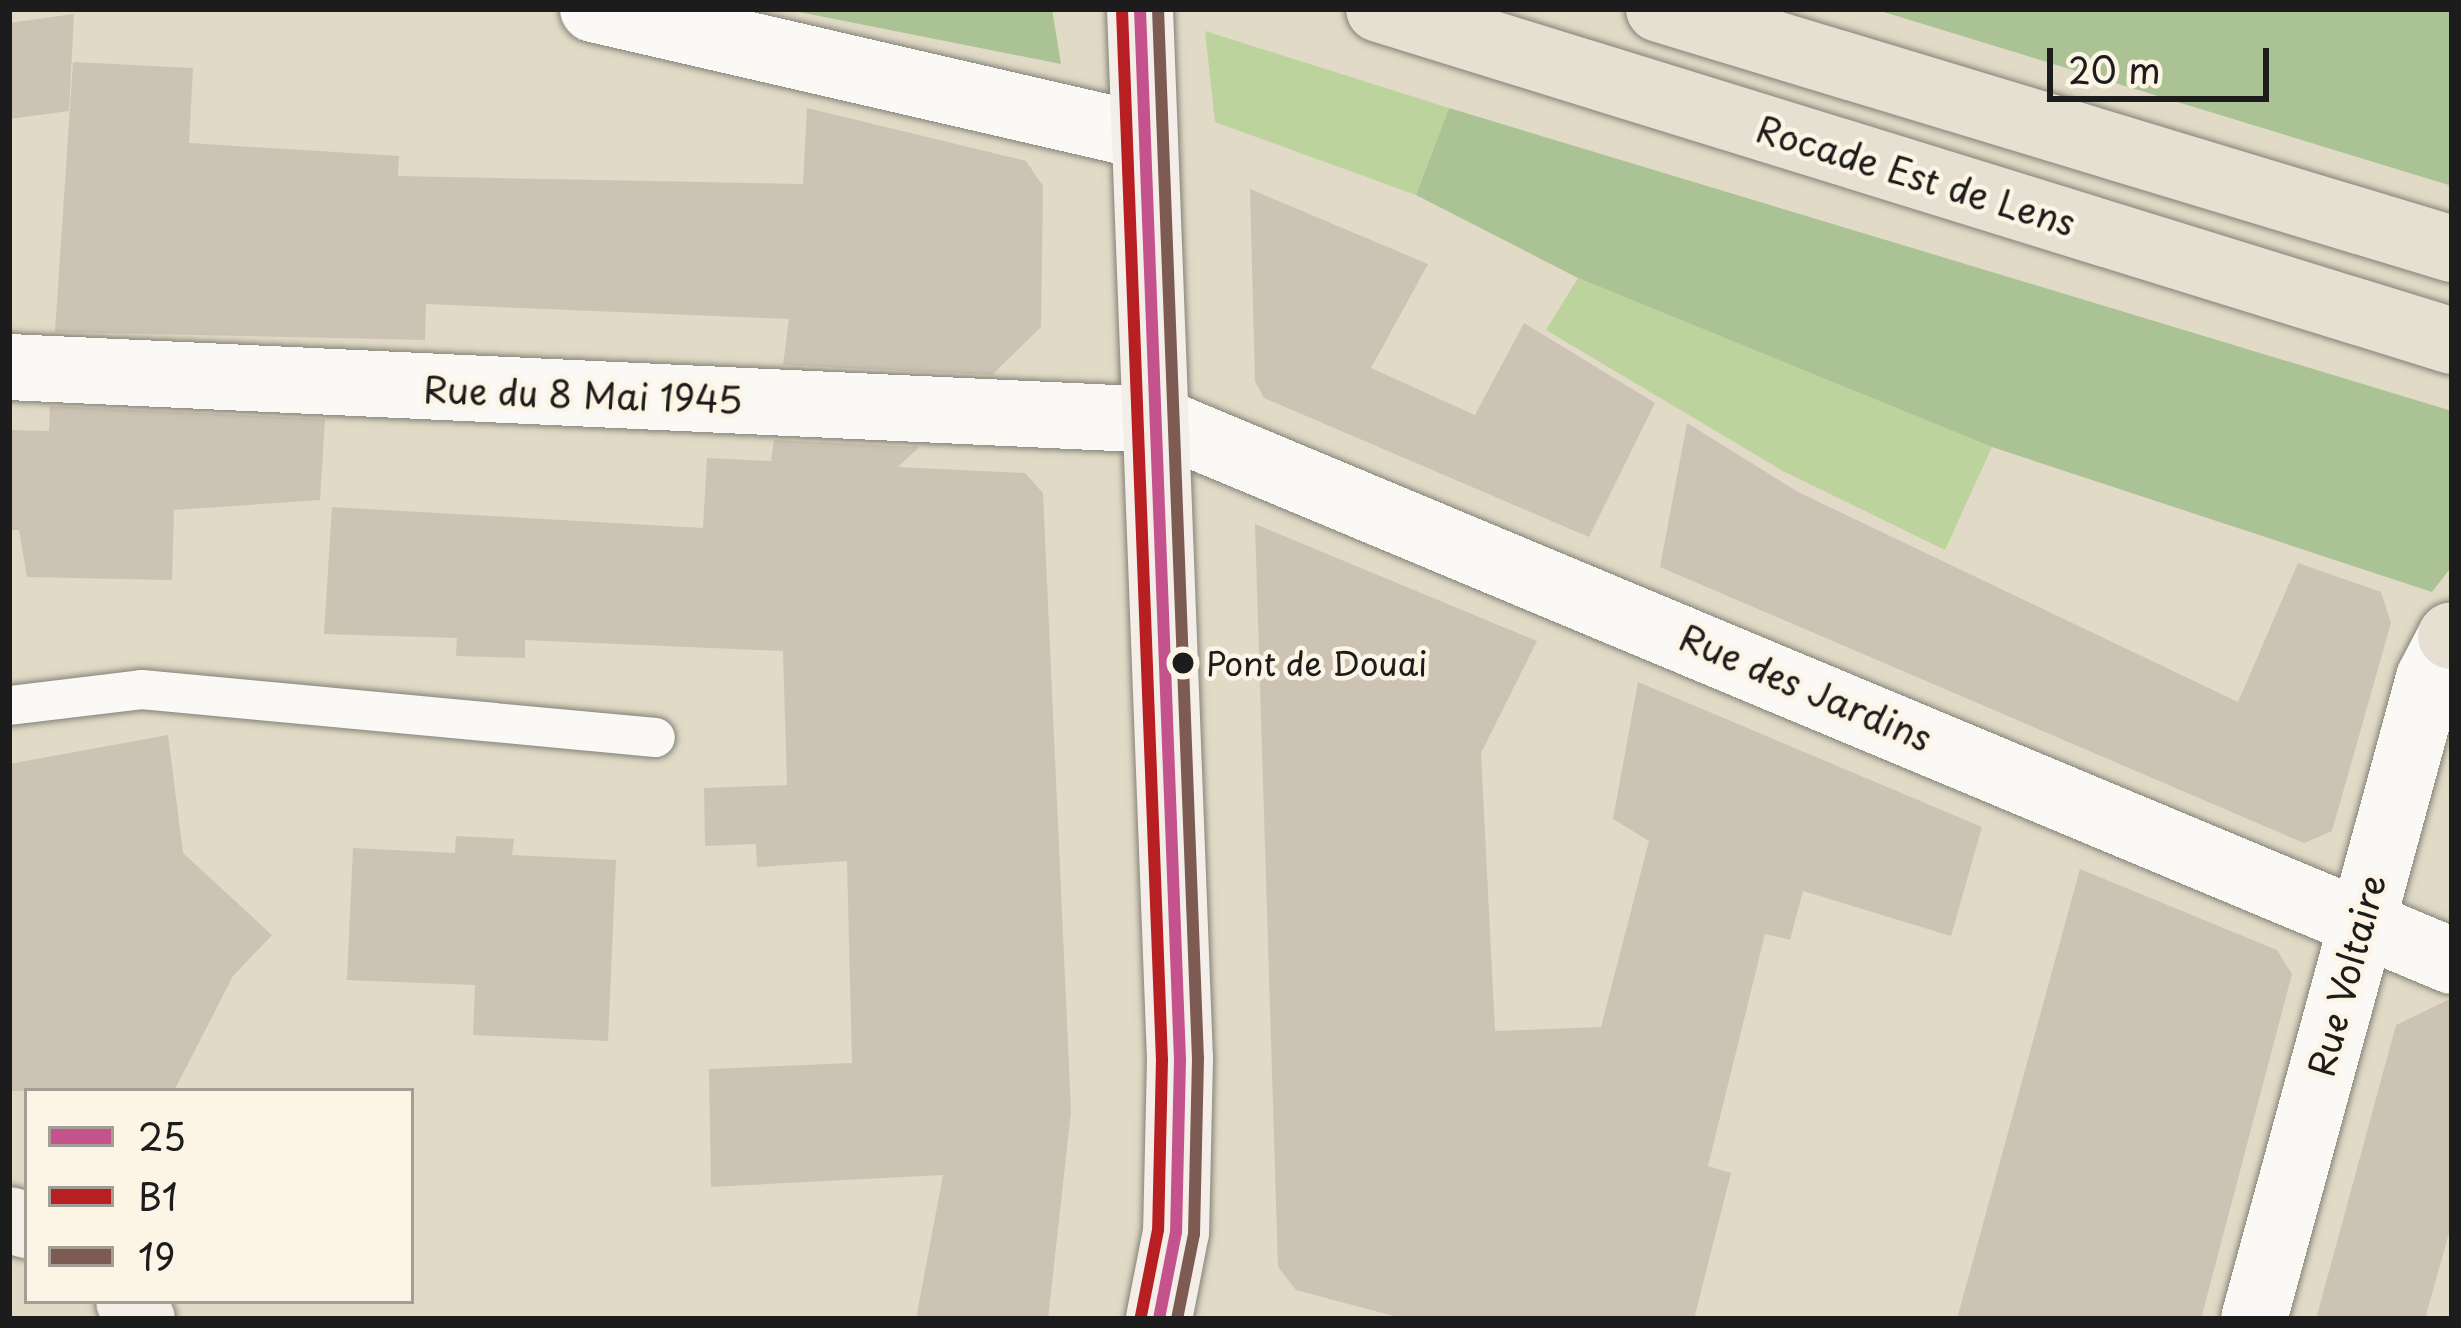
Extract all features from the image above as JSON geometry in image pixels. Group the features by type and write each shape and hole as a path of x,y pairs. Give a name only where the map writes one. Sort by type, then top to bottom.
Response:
{"highway":[{"name":"Rocade Est de Lens","path":"1379,9 2452,341"},
{"path":"1659,9 2452,250"}],"main road":[{"path":"1141,38 1180,1163 1159,1319"}],"street":[{"path":"593,9 1143,136"},
{"name":"Rue du 8 Mai 1945","path":"9,367 1157,420"},
{"name":"Rue des Jardins","path":"1157,420 2452,961"},
{"name":"Rue Voltaire","path":"2254,1319 2429,678 2452,636"}],"lane":[{"path":"9,705 141,689 655,736"}],"green space":[{"path":"784,9 1052,9 1061,64"},
{"path":"1874,9 2452,9 2452,186"},
{"path":"1205,31 1449,108 1416,195 1215,122"},
{"path":"1449,108 2452,411 2452,566 2432,592 1992,447 1578,278 1416,195"},
{"path":"1578,278 1992,447 1945,550 1783,471 1546,330"}],"building":[{"path":"74,14 69,111 9,119 9,23"},
{"path":"73,62 193,68 189,143 399,156 398,176 803,184 807,108 1026,161 1043,186 1041,327 992,375 783,365 789,319 426,304 425,340 55,332"},
{"path":"1250,189 1428,264 1371,368 1475,415 1524,323 1655,403 1589,537 1264,398 1255,381"},
{"path":"50,406 325,419 320,500 174,510 172,580 27,577 19,530 9,530 9,430 49,431"},
{"path":"1687,423 1798,492 2238,702 2298,563 2381,592 2391,623 2332,831 2304,843 1660,567"},
{"path":"774,440 919,447 898,467 1025,473 1043,493 1071,1111 1048,1319 916,1319 943,1175 711,1187 709,1069 852,1063 847,861 757,867 756,844 705,846 704,788 787,785 783,651 525,640 525,658 456,656 457,638 324,634 332,507 703,528 707,458 771,461"},
{"path":"1255,524 1537,641 1481,753 1495,1031 1601,1027 1649,841 1613,819 1638,682 1982,827 1951,936 1803,891 1790,940 1765,934 1708,1166 1731,1173 1694,1319 1405,1319 1296,1290 1278,1267"},
{"path":"168,735 183,853 272,935 233,976 176,1088 9,1091 9,764"},
{"path":"456,836 514,839 512,855 616,860 608,1041 473,1035 475,985 347,980 353,848 455,853"},
{"path":"2080,869 2277,950 2292,974 2201,1319 1957,1319"},
{"path":"2452,998 2452,1222 2425,1319 2316,1319 2396,1025"}],"transit line":[{"name":"25","path":"1140,9 1180,1059 1176,1232 1159,1319"},
{"name":"19","path":"1158,9 1198,1058 1194,1234 1177,1319"},
{"name":"B1","path":"1122,10 1162,1059 1158,1230 1141,1316"}],"place":[{"name":"Pont de Douai","path":"1183,663"}]}
